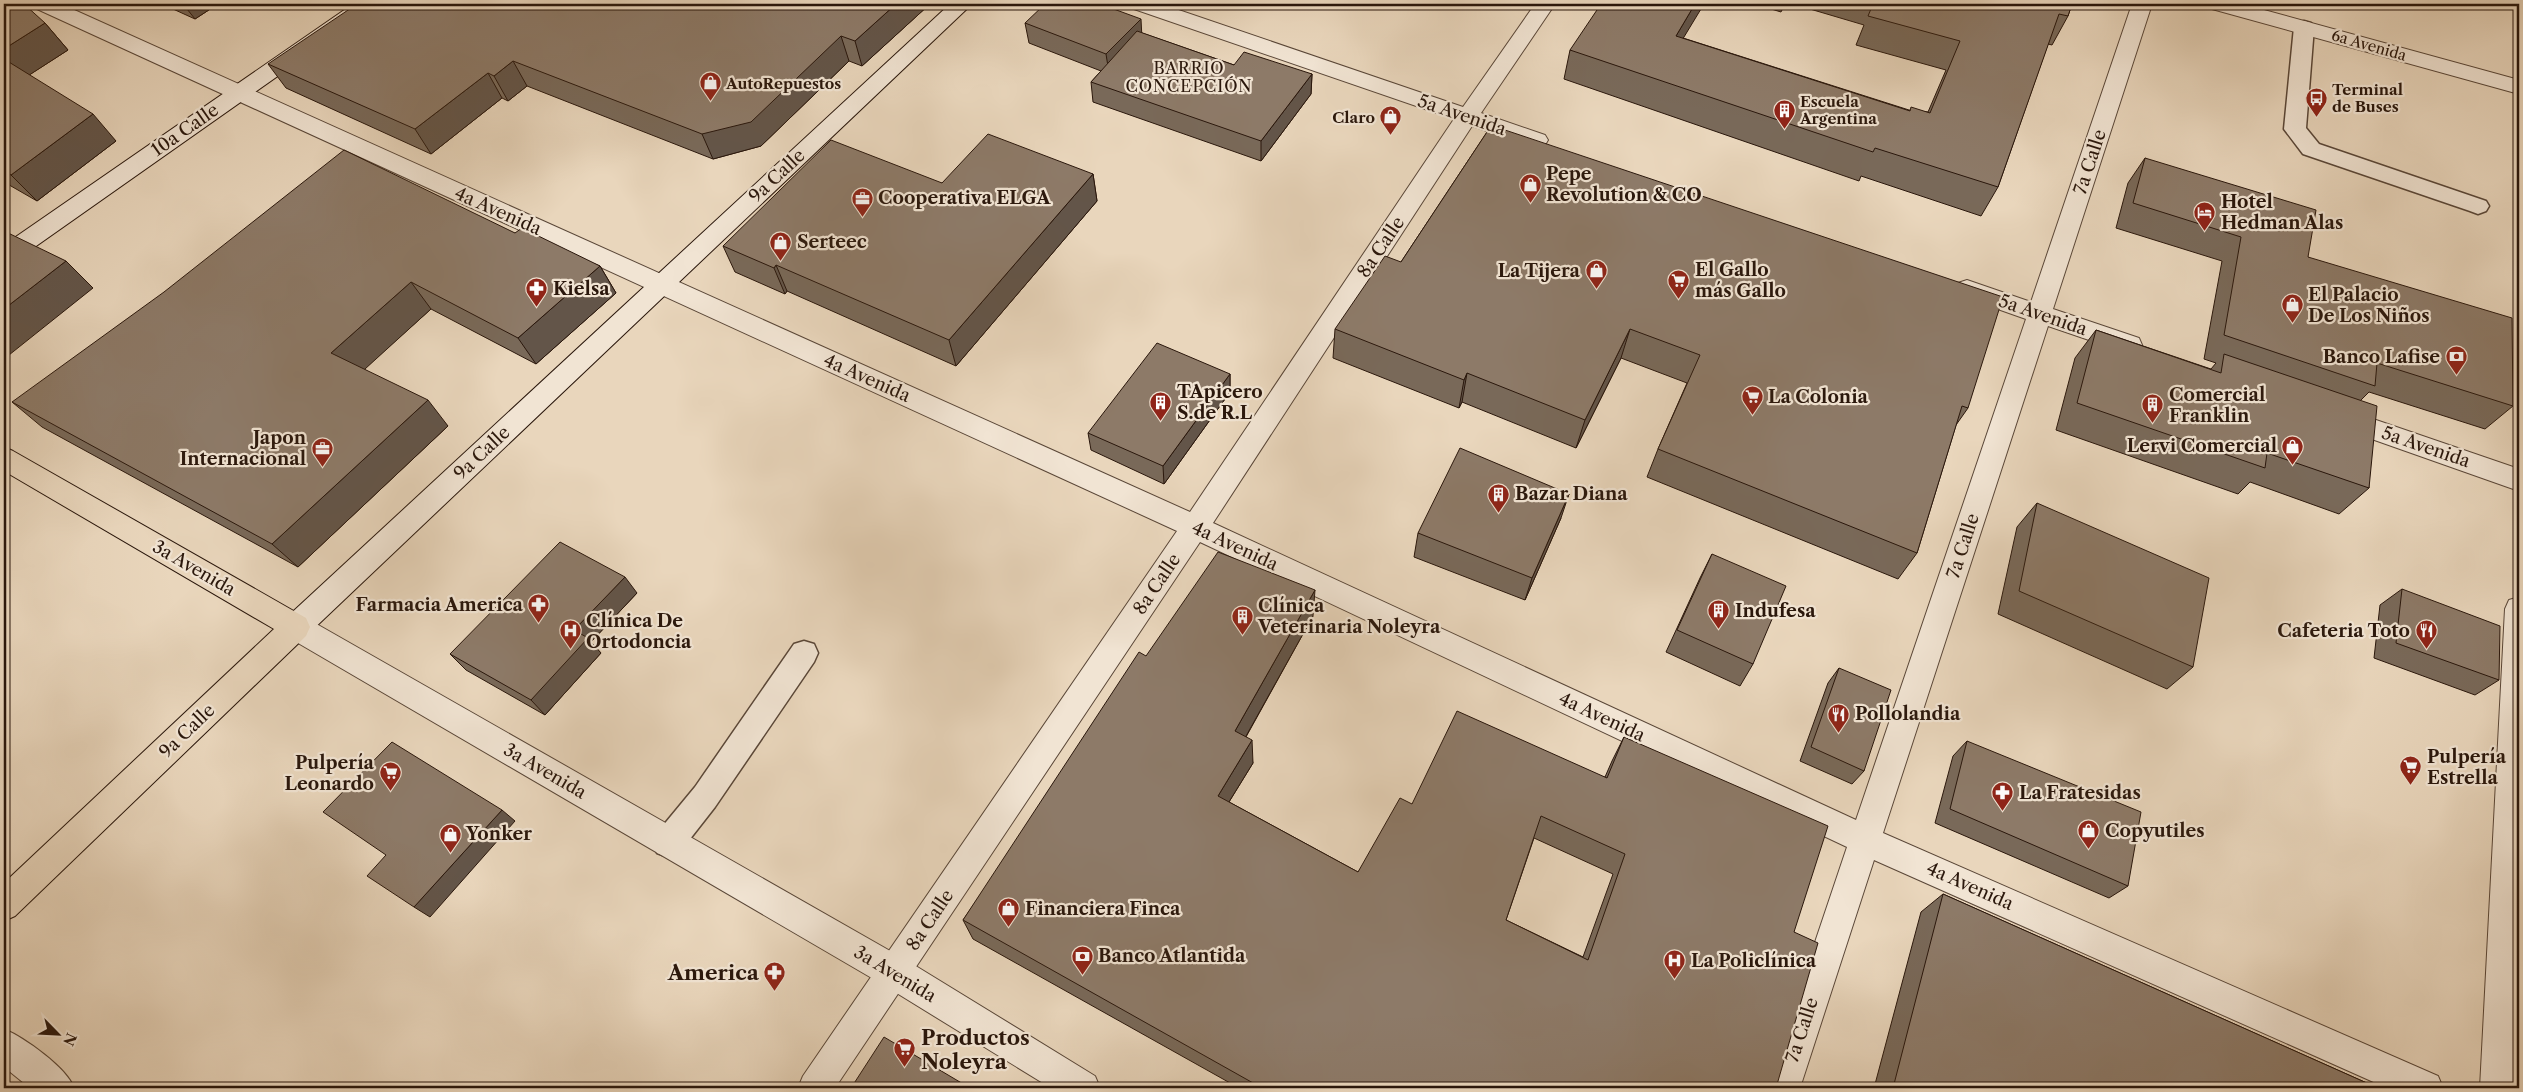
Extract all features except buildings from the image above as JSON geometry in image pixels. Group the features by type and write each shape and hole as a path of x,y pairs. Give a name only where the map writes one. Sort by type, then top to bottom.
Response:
{"main road":[{"name":"3a Avenida","path":"4,458 296,627"},
{"name":"9a Calle","path":"4,904 296,627"}],"street":[{"name":"4a Avenida","path":"44,4 1196,527 1865,840 2426,1088"},
{"name":"10a Calle","path":"4,257 366,4"},
{"name":"9a Calle","path":"296,627 962,4"},
{"name":"5a Avenida","path":"1141,4 1561,149"},
{"name":"8a Calle","path":"815,1088 1196,527 1467,117 1545,4"},
{"name":"7a Calle","path":"1783,1088 2142,4"},
{"name":"6a Avenida","path":"2220,4 2519,87"},
{"name":"5a Avenida","path":"1946,282 2152,353"},
{"name":"5a Avenida","path":"2322,411 2519,480"},
{"path":"2496,1088 2519,609"},
{"name":"3a Avenida","path":"296,627 894,972 1083,1088"},
{"path":"4,1046 56,1088"}],"lane":[{"path":"2304,27 2295,129 2311,149 2478,206"},
{"path":"668,842 705,798 804,653"}],"place":[{"name":"AutoRepuestos","path":"710,102"},
{"name":"Terminal de Buses","path":"2316,117"},
{"name":"Escuela Argentina","path":"1784,129"},
{"name":"Claro","path":"1391,136"},
{"name":"Pepe Revolution & CO","path":"1530,203"},
{"name":"Cooperativa ELGA","path":"862,217"},
{"name":"Hotel Hedman Alas","path":"2205,231"},
{"name":"Serteec","path":"781,261"},
{"name":"La Tijera","path":"1596,290"},
{"name":"El Gallo más Gallo","path":"1679,299"},
{"name":"Kielsa","path":"537,308"},
{"name":"El Palacio De Los Niños","path":"2292,324"},
{"name":"Banco Lafise","path":"2456,376"},
{"name":"La Colonia","path":"1752,416"},
{"name":"TApicero S.de R.L","path":"1161,421"},
{"name":"Comercial Franklin","path":"2153,424"},
{"name":"Lervi Comercial","path":"2293,465"},
{"name":"Japon Internacional","path":"322,467"},
{"name":"Bazar Diana","path":"1499,513"},
{"name":"Farmacia America","path":"539,624"},
{"name":"Indufesa","path":"1719,630"},
{"name":"Clínica Veterinaria Noleyra","path":"1242,635"},
{"name":"Clínica De Ortodoncia","path":"570,650"},
{"name":"Cafeteria Toto","path":"2426,650"},
{"name":"Pollolandia","path":"1839,733"},
{"name":"Pulpería Estrella","path":"2411,786"},
{"name":"Pulpería Leonardo","path":"390,792"},
{"name":"La Fratesidas","path":"2003,812"},
{"name":"Copyutiles","path":"2089,850"},
{"name":"Yonker","path":"450,853"},
{"name":"Financiera Finca","path":"1009,928"},
{"name":"Banco Atlantida","path":"1082,975"},
{"name":"La Policlínica","path":"1675,980"},
{"name":"America","path":"775,991"},
{"name":"Productos Noleyra","path":"905,1068"}],"district":[{"name":"BARRIO CONCEPCIÓN","path":"1189,77"}]}
